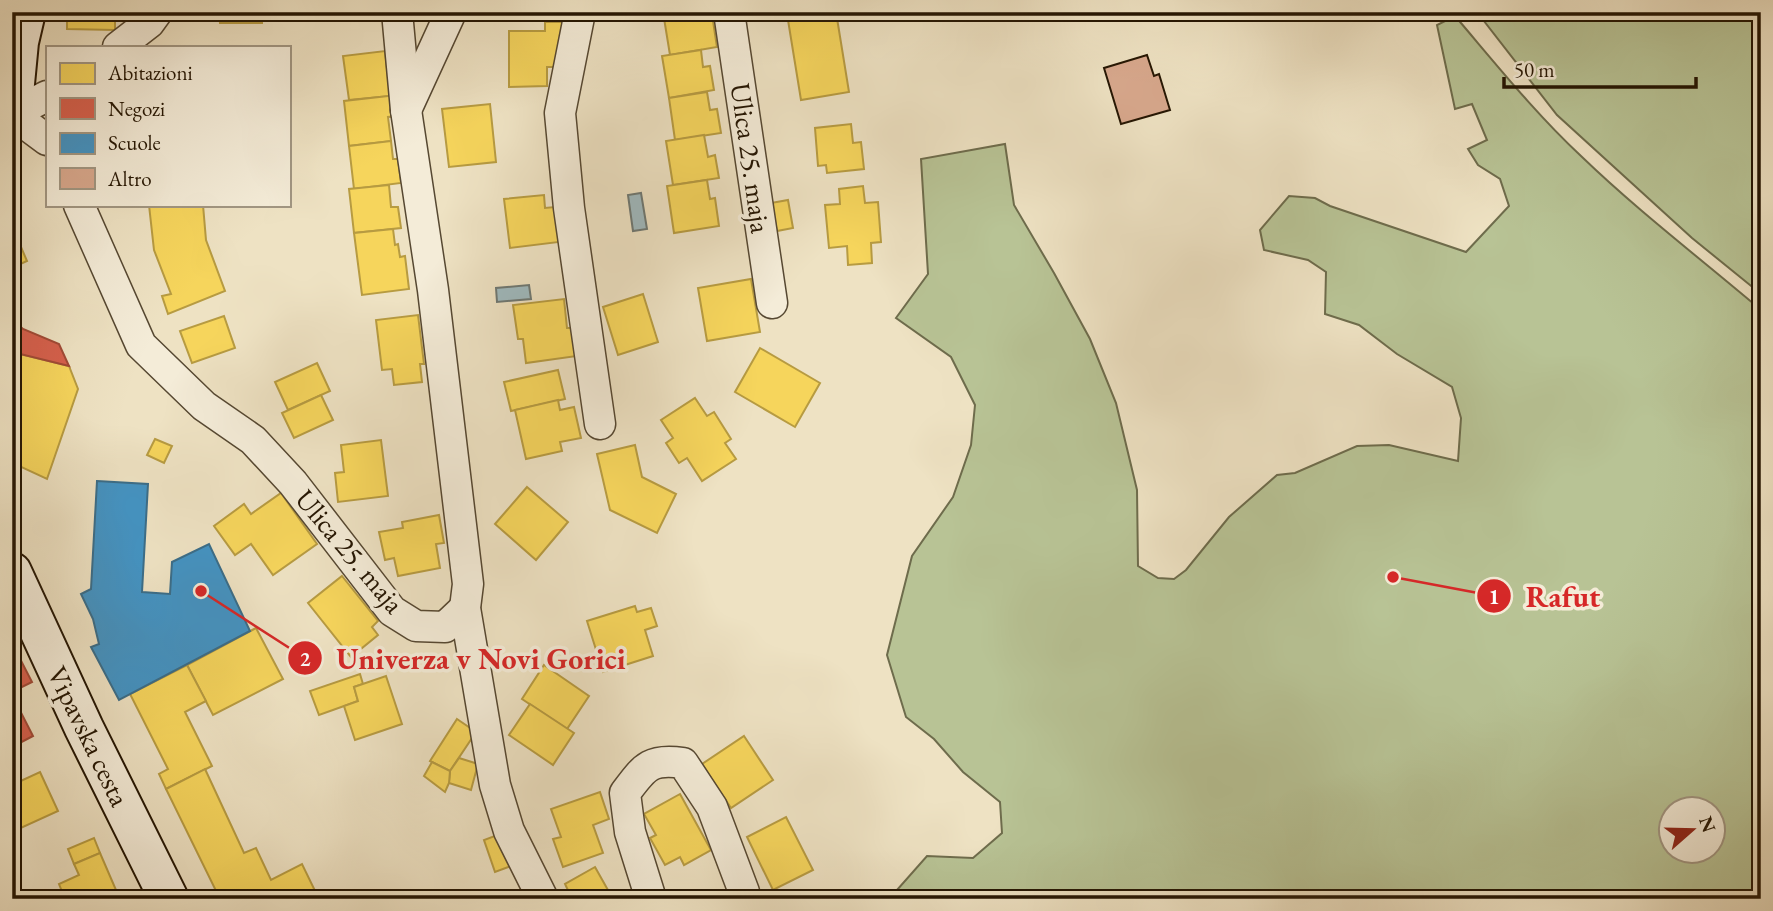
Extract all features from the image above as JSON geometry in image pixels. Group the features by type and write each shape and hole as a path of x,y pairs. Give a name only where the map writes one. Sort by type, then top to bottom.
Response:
{"main road":[{"path":"12,115 19,42 26,12"},
{"name":"Vipavska cesta","path":"12,572 84,728 169,899"}],"street":[{"path":"119,46 149,23 157,12"},
{"path":"397,12 406,110 433,290 468,584 465,608 495,785 509,831 543,899"},
{"path":"406,110 452,12"},
{"path":"580,12 560,113 569,208 600,424"},
{"name":"Ulica 25. maja","path":"729,12 772,303"},
{"path":"46,97 12,115 46,139"},
{"name":"Ulica 25. maja","path":"79,206 141,345 204,405 253,440 293,483 392,611 416,626 445,627 465,608"},
{"path":"651,899 630,832 625,793 643,768 665,760 683,763 712,807 744,892"}],"green space":[{"path":"1477,12 1753,12 1761,18 1761,294 1692,238 1557,115"},
{"path":"1455,16 1564,140 1647,215 1761,310 1761,899 889,899 927,856 973,858 1002,833 1000,802 963,772 934,739 906,717 887,655 912,556 953,497 971,445 975,405 951,357 896,318 928,274 921,159 1005,144 1014,205 1090,339 1116,403 1137,490 1138,566 1158,578 1174,579 1186,570 1229,517 1277,475 1295,473 1357,446 1389,445 1458,461 1461,418 1452,387 1397,354 1359,325 1325,314 1326,272 1308,260 1264,250 1260,230 1289,196 1315,198 1330,206 1466,252 1509,206 1500,179 1478,165 1468,149 1487,140 1472,104 1455,109 1437,25"}],"water":[{"path":"641,193 647,229 633,231 628,195"},
{"path":"529,285 531,299 497,302 496,288"}],"building: Abitazioni":[{"path":"67,12 115,12 115,30 67,29"},
{"path":"219,12 262,12 262,23 220,23"},
{"path":"663,12 718,12 719,21 713,21 717,47 670,55"},
{"path":"836,12 849,92 801,100 788,20"},
{"path":"545,22 567,22 562,67 547,67 547,86 509,87 509,31 545,31"},
{"path":"701,50 703,67 710,66 714,90 669,98 662,56"},
{"path":"385,51 390,96 349,100 343,56"},
{"path":"707,92 710,110 717,109 721,133 675,140 669,98"},
{"path":"397,95 400,116 388,117 391,141 349,146 344,101"},
{"path":"490,104 496,162 449,167 442,109"},
{"path":"851,124 853,143 861,142 864,169 827,173 826,165 818,166 815,128"},
{"path":"704,135 708,157 715,155 719,178 673,185 666,141"},
{"path":"391,141 393,159 398,159 401,183 354,189 349,146"},
{"path":"707,180 710,199 715,198 719,226 674,233 667,186"},
{"path":"389,185 391,207 398,207 401,228 354,233 349,189"},
{"path":"863,186 865,203 878,202 881,242 871,243 872,263 848,265 847,246 829,248 825,205 840,204 839,189"},
{"path":"544,195 545,208 555,207 559,242 510,248 504,199"},
{"path":"788,200 793,228 777,231 771,203"},
{"path":"149,206 203,206 206,240 225,291 168,314 162,296 171,294 154,250"},
{"path":"12,226 27,261 12,268"},
{"path":"393,229 400,257 405,256 409,289 362,295 354,233"},
{"path":"751,279 760,332 707,341 698,288"},
{"path":"643,294 658,342 618,355 603,307"},
{"path":"564,299 567,328 574,328 577,356 526,363 523,339 518,339 513,305"},
{"path":"418,315 424,364 420,364 422,382 394,385 392,369 382,370 376,320"},
{"path":"224,316 235,348 192,363 180,331"},
{"path":"760,348 820,383 795,427 735,392"},
{"path":"12,352 69,366 78,389 47,479 12,460"},
{"path":"317,363 330,391 288,410 275,382"},
{"path":"558,370 565,399 511,411 504,382"},
{"path":"321,395 333,420 294,438 282,413"},
{"path":"695,398 707,416 714,412 731,439 725,443 736,459 702,481 687,458 679,463 666,443 673,438 661,420"},
{"path":"558,400 560,410 574,407 581,438 560,442 562,451 526,459 515,410"},
{"path":"155,439 172,446 164,463 147,455"},
{"path":"381,440 388,496 338,502 335,473 344,472 341,445"},
{"path":"635,445 642,477 676,494 657,533 610,510 597,454"},
{"path":"527,487 568,522 536,560 495,524"},
{"path":"281,493 317,544 273,575 251,544 235,555 214,526 244,504 251,514"},
{"path":"439,515 444,543 436,544 440,568 398,576 394,558 385,560 379,532 403,528 402,522"},
{"path":"342,576 378,621 372,627 378,635 351,657 308,603"},
{"path":"635,606 637,612 651,608 657,626 645,630 653,656 603,672 587,621"},
{"path":"256,628 283,679 213,715 187,665"},
{"path":"187,665 206,701 185,712 212,766 166,789 159,774 168,769 130,694"},
{"path":"544,665 589,696 567,729 522,699"},
{"path":"360,674 363,684 354,687 358,701 319,715 310,691"},
{"path":"386,676 402,724 355,740 344,706 358,701 354,687"},
{"path":"530,704 574,733 553,765 509,735"},
{"path":"457,719 476,732 450,771 430,761"},
{"path":"744,736 773,780 731,808 702,764"},
{"path":"459,758 478,764 471,790 449,783 450,771"},
{"path":"432,762 450,771 445,792 424,776"},
{"path":"205,769 244,853 256,848 271,880 302,864 319,899 220,899 166,789"},
{"path":"40,772 58,811 12,832 12,785"},
{"path":"600,792 609,819 593,825 603,853 563,867 553,839 561,837 551,809"},
{"path":"680,794 711,850 684,865 680,857 665,865 650,838 656,835 644,814"},
{"path":"786,817 813,870 773,890 747,837"},
{"path":"500,834 511,866 495,872 484,840"},
{"path":"94,838 100,853 74,864 68,849"},
{"path":"100,853 116,890 95,899 65,899 59,884 79,875 74,864"},
{"path":"595,867 613,899 572,899 565,884"}],"building: Negozi":[{"path":"12,319 23,329 59,344 69,366 12,352"},
{"path":"14,647 32,682 12,692 12,648"},
{"path":"12,695 33,736 12,747"}],"building: Scuole":[{"path":"97,481 148,484 142,592 170,594 172,562 209,544 250,631 119,700 91,647 99,644 93,619 81,594 91,589"}],"building: Altro":[{"path":"1147,55 1154,76 1159,74 1170,110 1121,124 1104,68"}],"place":[{"name":"Rafut","path":"1393,577"},
{"name":"Univerza v Novi Gorici","path":"201,591"}]}
